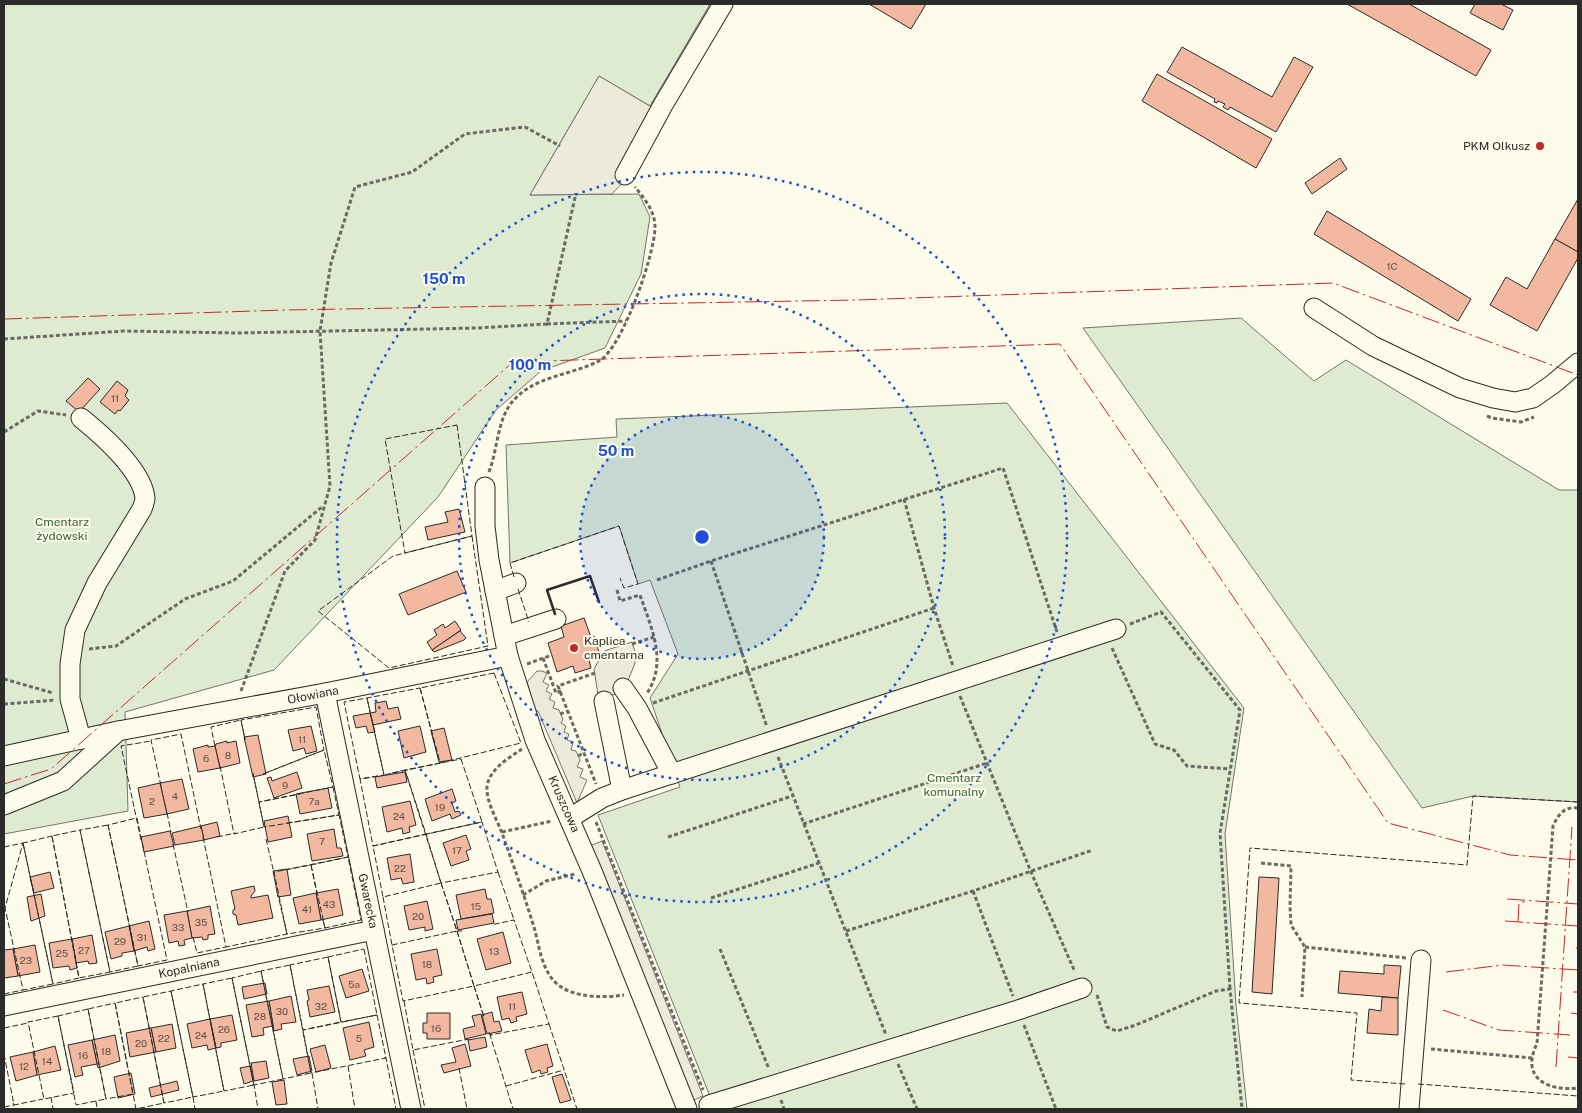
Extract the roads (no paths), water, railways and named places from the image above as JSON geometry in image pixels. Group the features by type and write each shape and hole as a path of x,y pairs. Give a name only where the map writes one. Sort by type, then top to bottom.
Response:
{"street":[{"path":"625,175 663,105 723,4"},
{"path":"1314,308 1373,346 1460,388 1493,398 1515,402 1533,398 1578,363"},
{"path":"81,418 101,434 127,462 141,484 145,498 142,509 98,583 74,630 70,699 81,739"},
{"name":"Kruszcowa","path":"485,487 485,526 495,591 508,656 535,740 592,871 687,1109"},
{"path":"495,591 516,583"},
{"path":"504,636 556,619"},
{"path":"570,818 596,802 622,790 1110,630"},
{"name":"Ołowiana","path":"4,756 118,731 325,694 508,656"},
{"path":"623,688 637,708 672,774"},
{"name":"Gwarecka","path":"325,694 411,1109"},
{"path":"604,701 622,790"},
{"path":"4,805 64,781 118,731"},
{"name":"Kopalniana","path":"4,1006 374,930"},
{"path":"1409,1109 1421,960"},
{"path":"709,1105 1018,1010 1082,988"}],"place":[{"name":"PKM Olkusz","path":"1540,146"},
{"name":"Kaplica cmentarna","path":"574,648"}],"park label":[{"name":"Cmentarz żydowski","path":"62,529"},
{"name":"Cmentarz komunalny","path":"954,785"}]}
